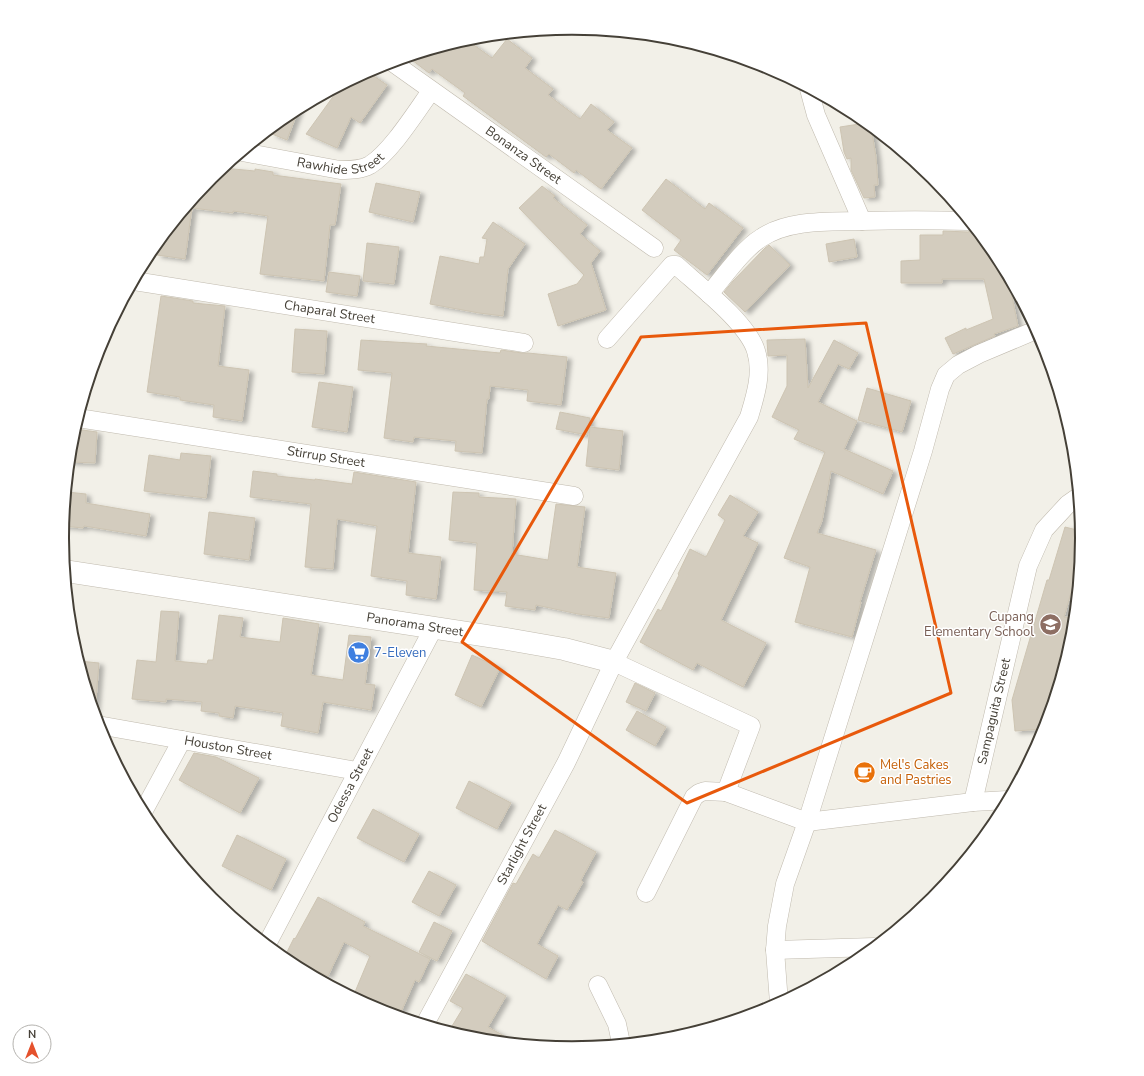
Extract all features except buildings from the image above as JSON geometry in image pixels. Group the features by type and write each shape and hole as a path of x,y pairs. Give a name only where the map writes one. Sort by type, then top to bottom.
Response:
{"street":[{"name":"Bonanza Street","path":"398,66 654,248"},
{"name":"Rawhide Street","path":"248,153 340,170 355,170 369,165 391,145 431,91"},
{"path":"811,95 816,115 862,222"},
{"path":"709,294 748,249 760,238 775,230 802,224 915,220 962,221"},
{"name":"Starlight Street","path":"427,1019 566,762 614,662 748,417 754,399 758,381 758,365 752,340 743,328 709,294 676,265 672,265 607,339"},
{"name":"Chaparal Street","path":"139,282 524,343"},
{"path":"778,996 775,950 777,926 784,884 807,822 923,451 940,389 946,375 958,365 1031,332"},
{"name":"Stirrup Street","path":"84,419 574,496"},
{"name":"Sampaguita Street","path":"973,802 1028,566 1044,530 1068,504 1074,500"},
{"name":"Panorama Street","path":"70,572 434,627 564,649 614,662 751,726 726,792"},
{"name":"Odessa Street","path":"269,939 434,627"},
{"name":"Houston Street","path":"105,725 357,771"},
{"path":"147,805 182,740"},
{"path":"646,893 694,797 705,791 726,792 807,822 973,802 1001,800"},
{"path":"775,950 863,947"},
{"path":"598,985 617,1024 620,1039"}],"highlighted area":[{"path":"866,323 951,693 687,803 462,642 641,337"}],"place":[{"name":"Cupang Elementary School","path":"1050,624"},
{"name":"7-Eleven","path":"359,653"},
{"name":"Mel's Cakes and Pastries","path":"864,772"}]}
